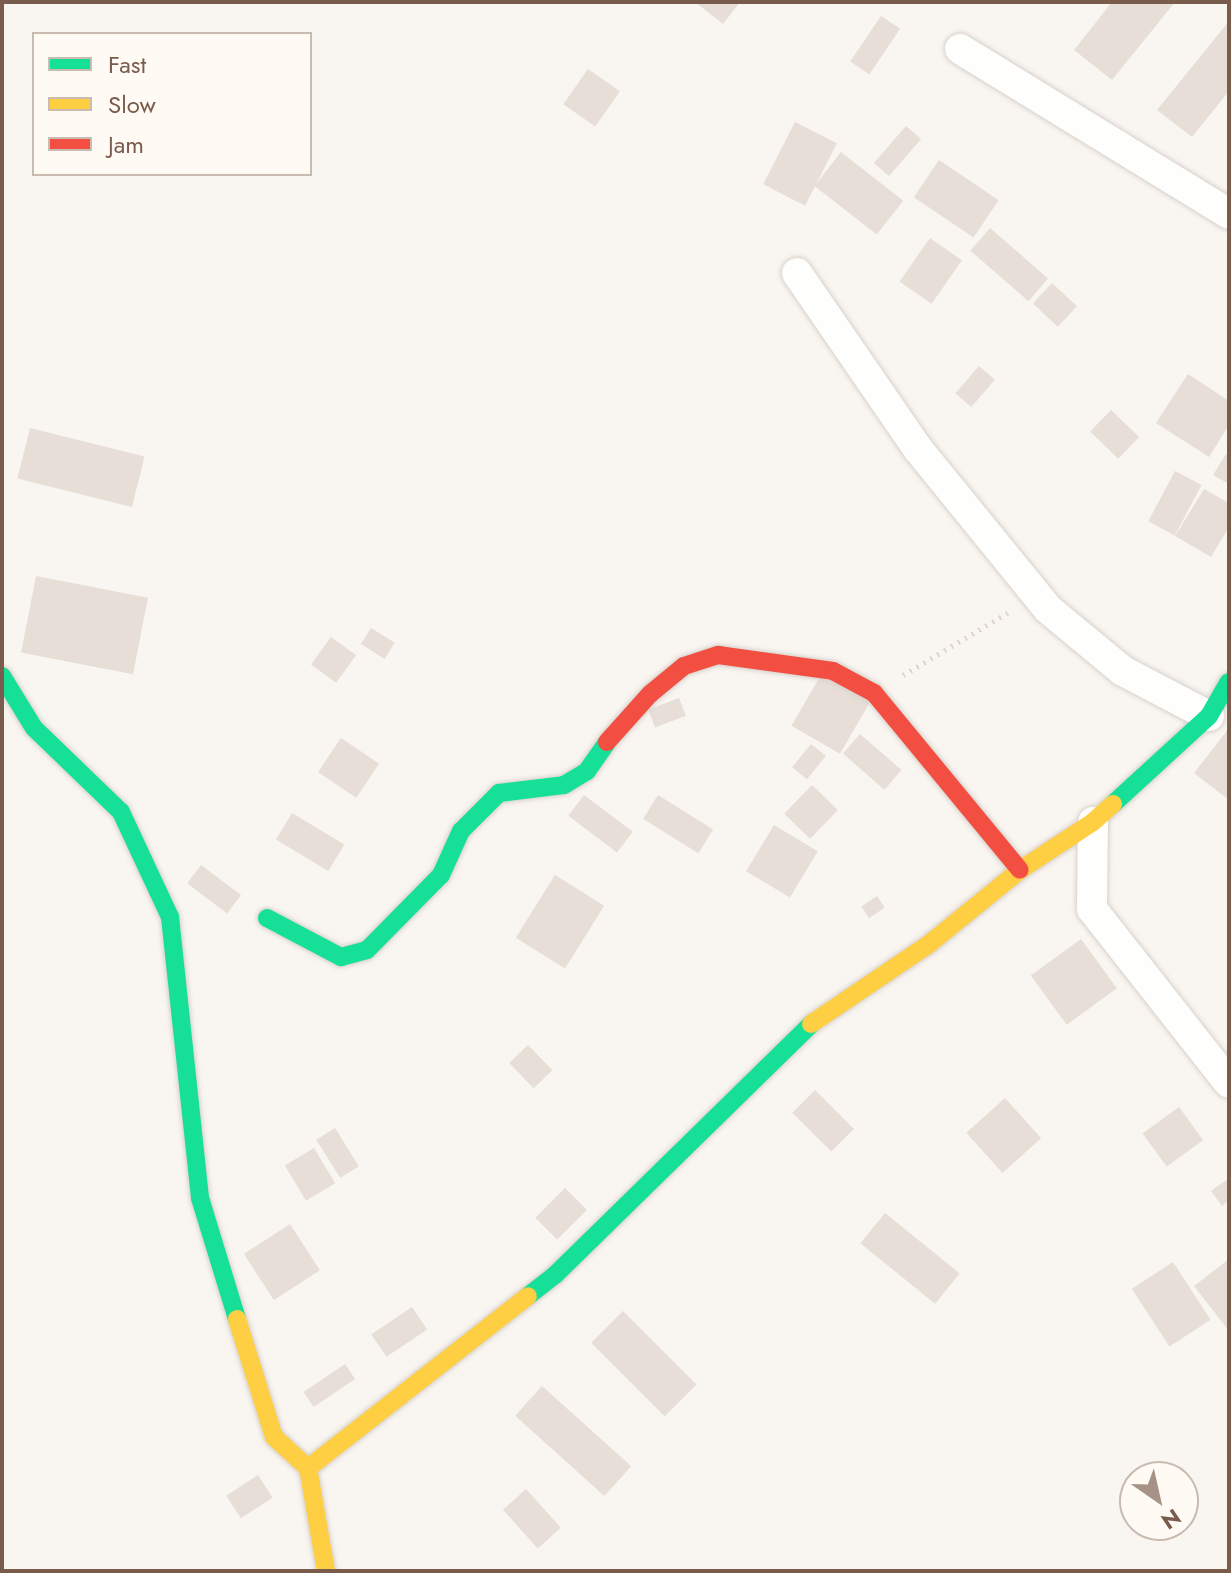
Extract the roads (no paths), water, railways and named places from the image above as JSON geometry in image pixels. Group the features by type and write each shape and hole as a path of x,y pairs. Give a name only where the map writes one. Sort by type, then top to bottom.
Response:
{"street":[{"path":"960,49 1229,214"},
{"path":"797,273 918,449 1048,609 1123,671 1209,716"},
{"path":"267,918 341,957 367,950 441,875 461,831 499,793 564,785 587,771 615,730 650,694 684,666 718,655 833,671 874,693 1020,870"},
{"path":"2,676 34,728 121,812 170,917 200,1198 274,1437 308,1468 326,1571"},
{"path":"308,1468 555,1275 805,1028 929,944 1020,870 1093,822 1209,716 1229,682"},
{"path":"1093,822 1092,909 1229,1083"}]}
